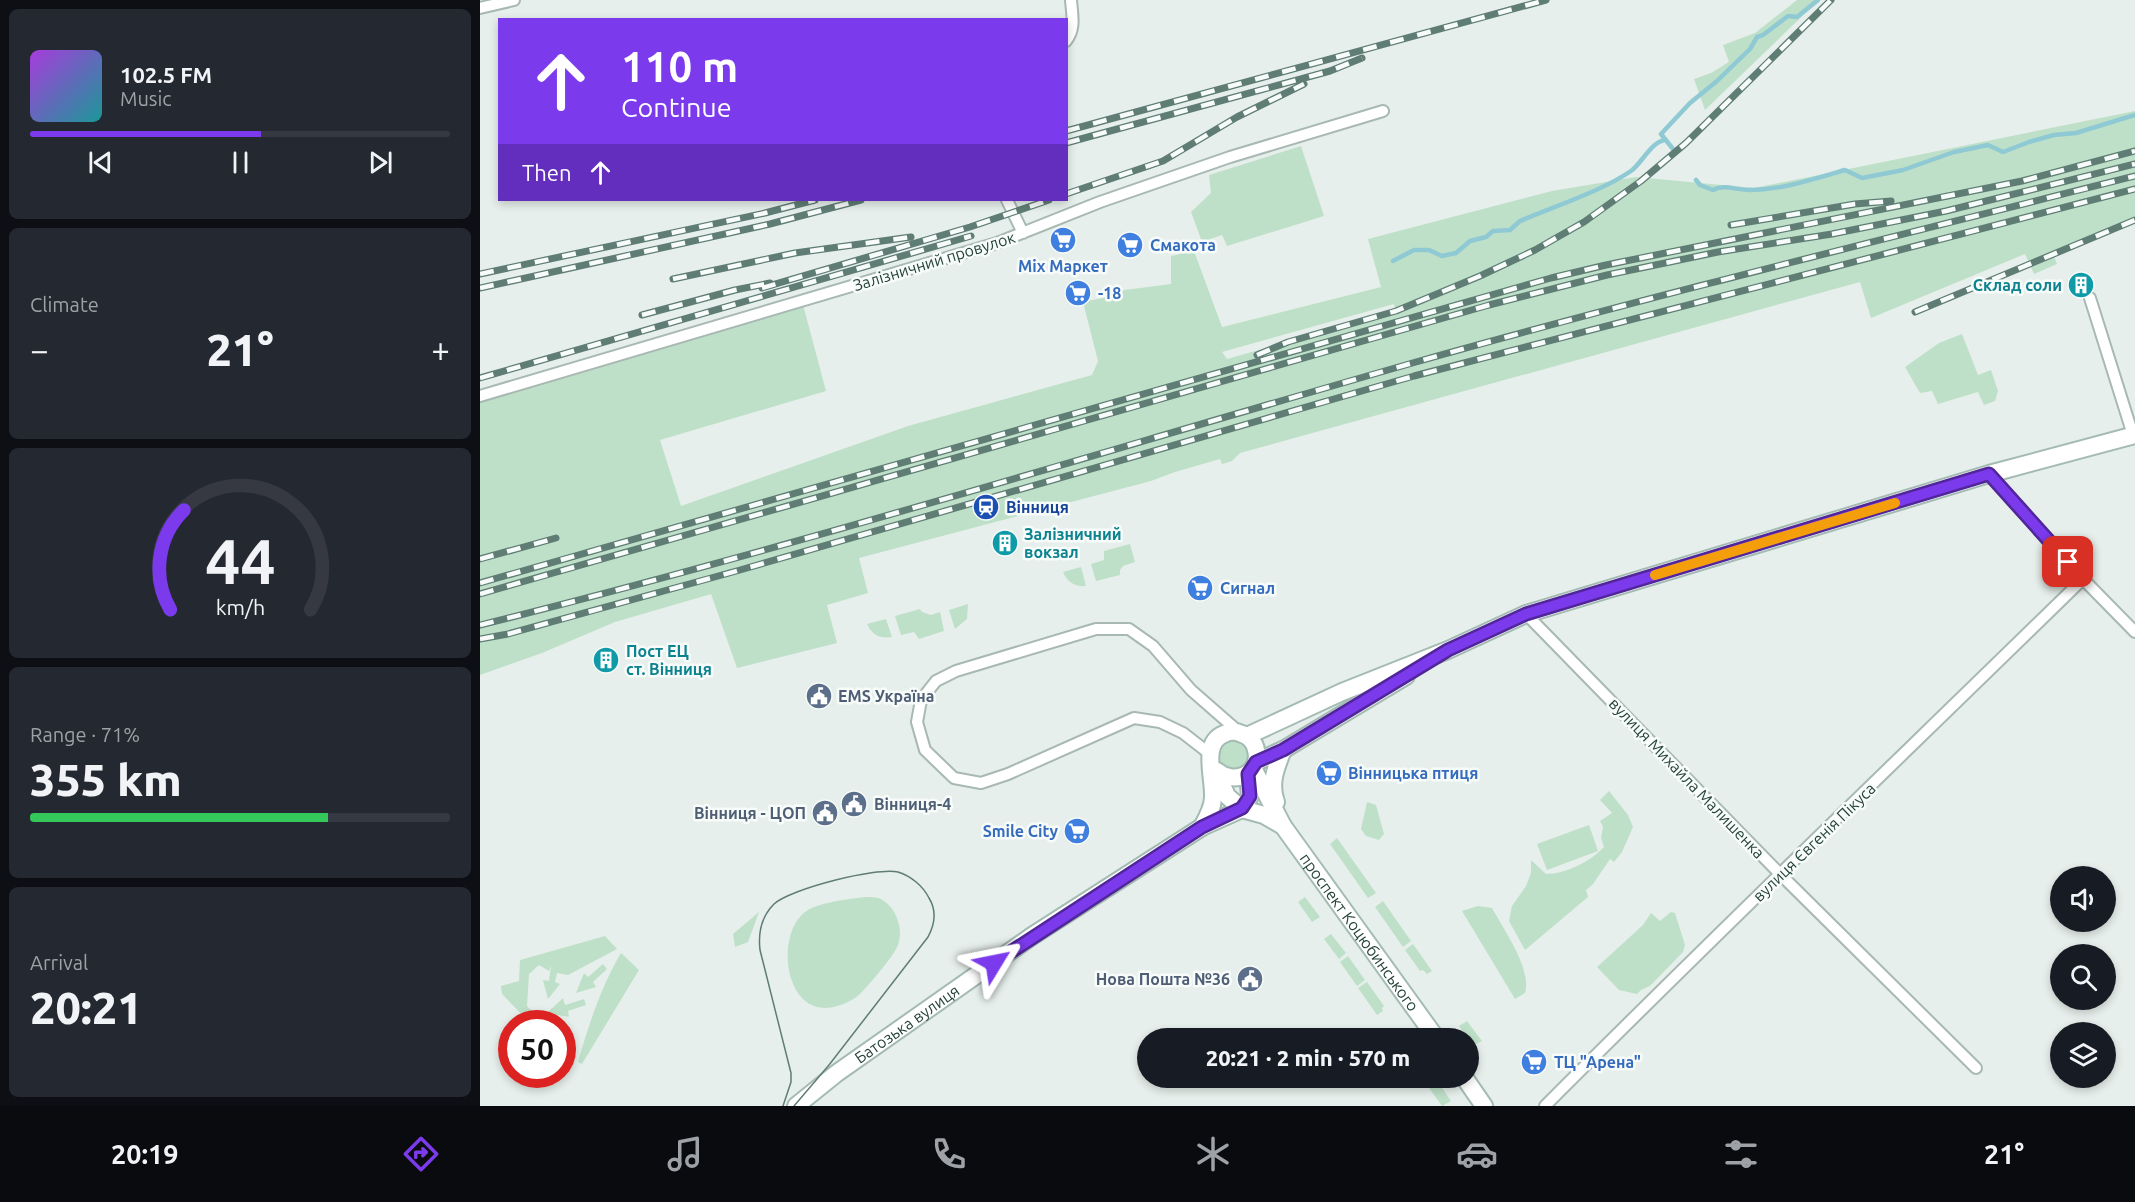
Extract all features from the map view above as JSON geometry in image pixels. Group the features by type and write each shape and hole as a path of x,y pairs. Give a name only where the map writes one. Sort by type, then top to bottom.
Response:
{"main road":[{"path":"1202,827 1213,799 1214,741 1226,733 1243,734 1448,650 1526,614 1989,474 2134,435"},
{"path":"1213,763 1228,778 1235,778 1448,650"},
{"path":"1242,808 1250,796 1256,748 1243,734"},
{"path":"1283,750 1274,777 1272,793 1283,826"},
{"path":"1213,763 1227,796 1242,808 1264,815 1283,826"},
{"path":"1252,768 1283,826"},
{"name":"Батозька вулиця","path":"796,1106 837,1072 1032,936 1202,827 1242,808"},
{"name":"проспект Коцюбинського","path":"1283,826 1429,1028"},
{"path":"1472,1088 1484,1106"}],"street":[{"path":"480,8 514,0"},
{"path":"1068,39 1073,27 1071,0"},
{"name":"Залізничний провулок","path":"480,396 975,249 1230,156 1383,111"},
{"path":"1007,201 1023,233"},
{"path":"2090,298 2134,435"},
{"path":"1989,474 2083,579 2135,632"},
{"name":"вулиця Євгенія Пікуса","path":"1545,1106 1699,951 2083,579"},
{"name":"вулиця Михайла Малишенка","path":"1526,614 1781,874 1976,1068"},
{"path":"1213,763 1183,733 1160,722 1134,718 1008,774 981,783 954,778 925,750 917,722 921,700 936,681 956,671 1096,629 1129,629 1153,646 1191,690 1243,734"}],"green space":[{"path":"1797,0 1819,0 1705,110 1694,79 1711,73 1729,62 1723,45 1755,33"},
{"path":"2135,111 2135,223 2052,251 2057,264 2034,274 2025,254 1871,318 1860,282 1240,453 1232,461 1222,464 1220,459 1151,481 859,558 868,593 827,605 837,643 737,668 711,594 615,622 542,653 480,675 480,394 802,301 826,391 660,440 681,506 908,426 1092,375 1098,361 1083,302 1117,295 1117,291 1171,284 1171,256 1194,251 1222,327 1381,287 1368,239 1552,191 1636,177 1754,188","holes":["1394,304 1395,311 1227,359 1222,352"]},
{"path":"1301,146 1324,216 1227,246 1222,235 1202,242 1191,212 1211,193 1209,175"},
{"path":"1962,334 1978,375 1991,370 1998,391 1995,401 1984,405 1978,392 1938,404 1932,391 1920,393 1905,367 1939,343"},
{"path":"1130,544 1135,562 1123,566 1120,575 1096,581 1091,564 1104,560 1104,551"},
{"path":"1081,567 1086,586 1072,583 1063,572"},
{"path":"968,604 967,619 955,629 949,610"},
{"path":"920,609 931,615 940,612 944,631 919,639 914,632 901,635 895,616"},
{"path":"886,619 892,637 877,635 867,624"},
{"path":"1233,740 1239,741 1247,749 1247,761 1239,769 1233,770 1227,769 1219,761 1218,755 1219,749 1227,741"},
{"path":"1609,791 1628,815 1633,827 1622,852 1614,862 1610,859 1593,884 1586,890 1588,897 1525,950 1509,921 1512,906 1526,886 1531,873 1531,860 1546,874 1562,872 1578,866 1599,852 1604,847 1601,838 1603,827 1600,821 1612,813 1600,800"},
{"path":"1367,802 1376,805 1384,834 1379,840 1366,836 1361,829"},
{"path":"1589,825 1598,851 1547,870 1537,844"},
{"path":"1337,838 1376,893 1368,898 1330,844"},
{"path":"865,897 879,898 894,912 900,932 896,950 856,998 829,1008 811,1005 800,995 792,982 788,966 791,933 798,920 808,910 836,901"},
{"path":"1305,897 1320,917 1312,922 1298,902"},
{"path":"1383,901 1411,941 1403,947 1375,907"},
{"path":"1478,906 1492,908 1521,961 1526,983 1525,993 1515,999 1462,911"},
{"path":"759,912 748,942 735,947 733,934"},
{"path":"1671,912 1675,913 1685,945 1683,952 1650,986 1637,994 1619,990 1597,967 1643,925 1651,913 1660,921"},
{"path":"1331,934 1346,953 1339,959 1324,939"},
{"path":"605,936 617,949 568,975 557,973 555,982 560,984 548,999 543,980 549,981 551,965 549,971 539,965 529,974 527,1006 531,1010 517,1010 502,994 501,986 519,981 520,960"},
{"path":"1413,944 1432,971 1427,974 1423,970 1420,971 1405,950"},
{"path":"621,953 639,970 582,1064 578,1062 591,1020 607,979"},
{"path":"1348,956 1365,980 1357,986 1340,962"},
{"path":"603,964 607,969 593,982 596,987 576,993 584,973 588,977"},
{"path":"1367,982 1384,1006 1383,1011 1377,1015 1358,988"},
{"path":"563,998 565,1005 584,999 586,1005 571,1010 550,1010"},
{"path":"1467,1021 1472,1028 1460,1028 1459,1026"},
{"path":"1429,1088 1442,1088 1451,1101 1442,1106"}],"waterway":[{"path":"1673,149 1661,134 1690,103 1750,49 1757,37 1788,16 1797,17 1818,0"},
{"path":"1696,180 1700,185 1713,190 1726,187 1761,190 1845,170 1862,178 1903,170 1954,152 1988,145 2003,152 2029,142 2054,135 2076,133 2135,115"},
{"path":"1393,261 1414,250 1429,250 1442,256 1456,253 1470,241 1486,237 1493,231 1510,230 1520,221 1619,179 1631,171 1655,145 1665,140"}],"tram line":[{"path":"783,1106 791,1082 791,1073 760,950 760,931 766,914 783,898 834,880 887,871 903,874 920,886 932,903 934,922 928,937 829,1065 794,1106"}],"railway":[{"path":"1068,130 1546,0"},
{"path":"1257,355 1288,342 1396,311 1535,250 1584,222 1641,181 1686,143 1831,0"},
{"path":"1068,142 1330,71 1362,58"},
{"path":"1068,193 1163,161 1237,117 1304,84"},
{"path":"480,583 1551,278 2022,181 2135,151"},
{"path":"480,594 1489,305 1607,275 1718,252 1832,234 1946,211 2135,164"},
{"path":"480,625 830,532 1499,339 1772,267 2135,176"},
{"path":"480,639 508,634 740,570 1414,376 2135,189"},
{"path":"480,274 811,201"},
{"path":"480,288 770,224 857,201"},
{"path":"762,288 970,227 1046,201"},
{"path":"1731,225 1855,204 1891,201"},
{"path":"1915,312 2135,220"},
{"path":"480,378 971,236"},
{"path":"673,279 795,253 911,237"},
{"path":"642,315 770,283"},
{"path":"480,559 556,538"}],"slow traffic":[{"path":"1655,575 1895,503"}],"place":[{"name":"Mix Маркет","path":"1063,240"},
{"name":"Смакота","path":"1130,245"},
{"name":"Склад соли","path":"2081,285"},
{"name":"-18","path":"1078,293"},
{"name":"Вінниця","path":"986,507"},
{"name":"Залізничний вокзал","path":"1005,543"},
{"name":"Сигнал","path":"1200,588"},
{"name":"Пост ЕЦ ст. Вінниця","path":"606,660"},
{"name":"EMS Україна","path":"819,696"},
{"name":"Вінницька птиця","path":"1329,773"},
{"name":"Вінниця-4","path":"854,804"},
{"name":"Вінниця - ЦОП","path":"825,813"},
{"name":"Smile City","path":"1077,831"},
{"name":"Нова Пошта №36","path":"1250,979"},
{"name":"ТЦ \"Арена\"","path":"1534,1062"}],"route":[{"path":"994,963 1032,936 1202,827 1242,808 1250,796 1248,774 1256,762 1283,750 1448,650 1526,614 1989,474 2068,562"}]}
